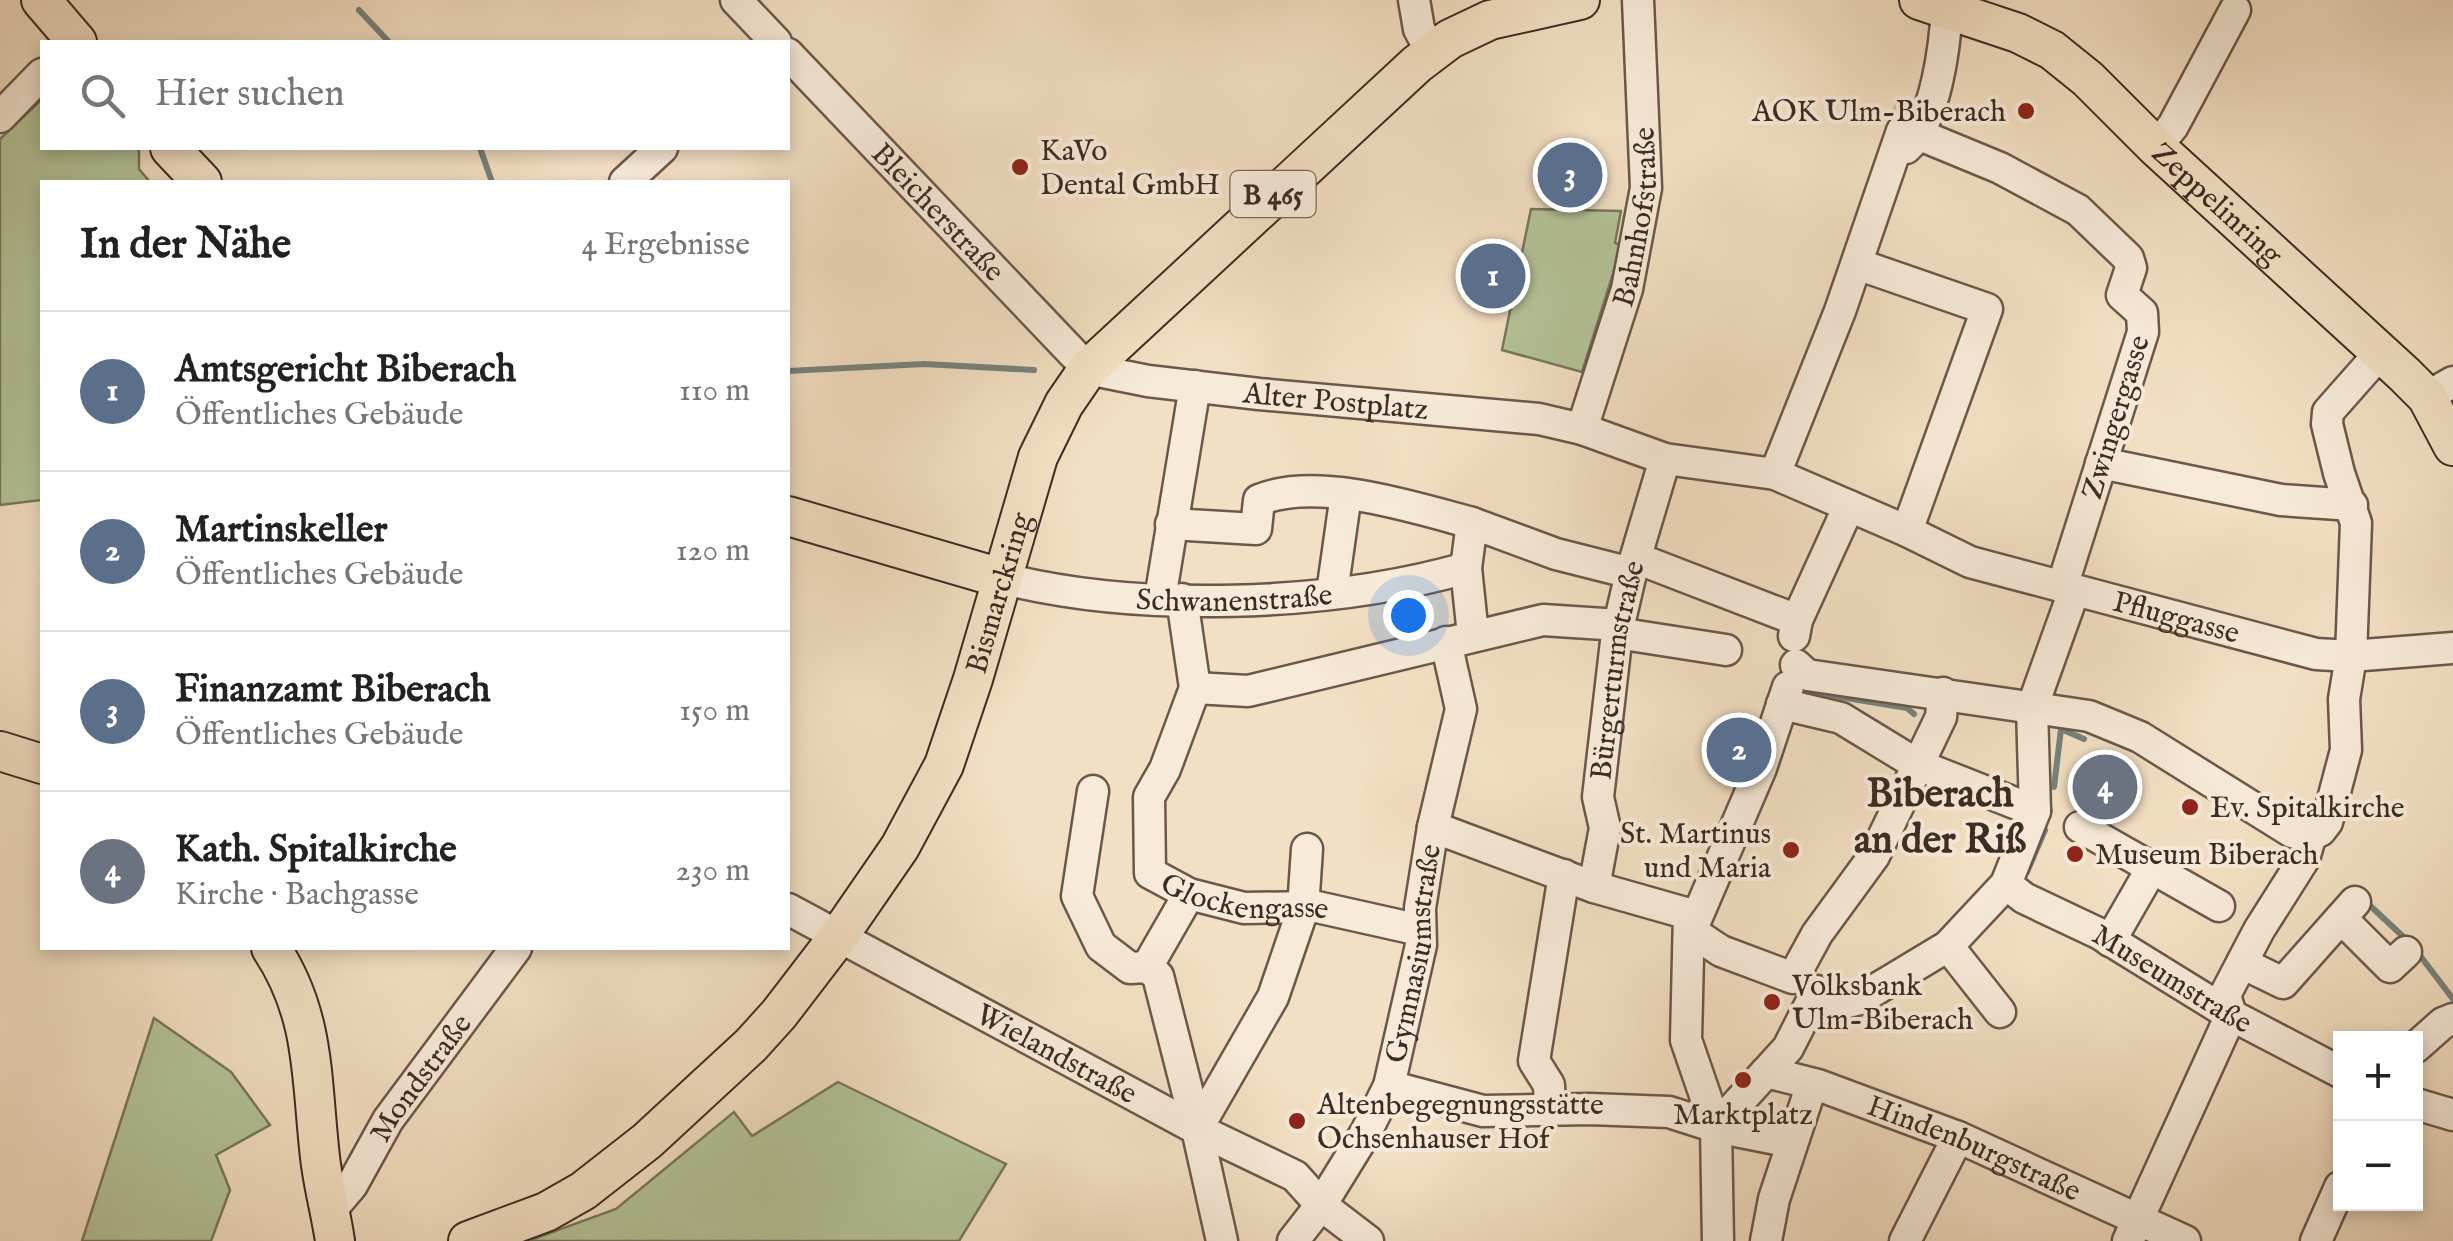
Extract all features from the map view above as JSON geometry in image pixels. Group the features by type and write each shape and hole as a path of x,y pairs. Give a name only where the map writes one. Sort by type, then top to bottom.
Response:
{"main road":[{"path":"41,0 75,40"},
{"name":"Bismarckring","path":"468,1241 546,1212 582,1191 647,1141 751,1045 838,937 900,847 944,765 1044,439 1088,369 1322,150 1432,54 1466,30 1490,20 1580,0"},
{"name":"Zeppelinring","path":"1939,2 2052,50 2088,79 2156,147 2381,352 2440,389 2453,446"},
{"path":"172,150 200,180"},
{"path":"790,517 1001,578"},
{"path":"1,755 40,764"},
{"path":"271,950 283,966 302,1010 317,1092 320,1158 333,1225 362,1241"}],"street":[{"name":"Bleicherstraße","path":"736,0 773,40"},
{"path":"1414,0 1419,29 1432,54"},
{"name":"Bahnhofstraße","path":"1582,429 1627,289 1646,188 1638,0"},
{"path":"1582,429 1666,459 1775,474 1856,264 1889,163 1911,133 1945,46 1939,2"},
{"path":"1913,94 1939,2"},
{"path":"2156,147 2174,126 2235,10"},
{"name":"Bleicherstraße","path":"790,58 1088,369"},
{"path":"0,117 40,76"},
{"name":"Zwingergasse","path":"1911,133 2000,168 2078,210 2128,258 2130,268 2122,295 2142,312 2143,332 2101,463 2032,708"},
{"path":"627,180 660,150"},
{"path":"1856,264 1986,309 1907,531"},
{"path":"1849,506 1798,620 1792,650 1796,665 1807,675 2089,716 2140,737 2292,832 2311,834 2327,822 2346,750 2344,698 2352,656 2356,523 2339,473 2327,424 2328,412 2381,352"},
{"name":"Alter Postplatz","path":"1088,369 1148,381 1505,414 1582,429"},
{"path":"1195,386 1171,524 1171,599 1195,688 1248,691 1543,620 1588,622 1726,650"},
{"name":"Bürgerturmstraße","path":"1594,887 1605,828 1598,797 1618,629 1666,459"},
{"path":"2101,463 2281,500 2352,504"},
{"name":"Pfluggasse","path":"1775,474 1970,562 2316,654 2352,656 2453,648"},
{"path":"1171,524 1256,528 1258,500 1278,492 1302,488 1346,494 1472,523 1556,554 1634,565 1798,620"},
{"path":"1332,593 1346,494"},
{"path":"1460,638 1472,523"},
{"name":"Schwanenstraße","path":"1001,578 1050,590 1171,599 1332,593 1466,568"},
{"name":"Gymnasiumstraße","path":"1293,1241 1321,1206 1390,1086 1421,944 1420,908 1433,826 1461,709 1460,638"},
{"path":"1691,931 1761,768 1796,665"},
{"name":"Glockengasse","path":"1195,688 1165,769 1149,797 1150,874 1189,894 1244,908 1317,908 1420,930"},
{"path":"1691,931 1721,951 1793,978 1817,934 1931,771 1943,693"},
{"path":"1782,704 1841,718 1931,771 2035,810"},
{"path":"1716,1126 1788,1048 1817,991 1840,1004 1860,1000 1948,946 2006,884 2035,810 2032,708"},
{"path":"1093,791 1077,896 1100,946 1130,968 1146,967 1158,976 1198,1128 1222,1241"},
{"path":"1433,826 1594,887 1689,914 1686,1040 1716,1126 1718,1241"},
{"path":"2080,827 2219,906"},
{"path":"2132,1225 2231,1015 2224,995 2304,858 2311,834"},
{"path":"1198,1128 1273,997 1303,909 1307,849"},
{"path":"2110,940 2152,868"},
{"path":"1550,1110 1548,1085 1534,1061 1564,875"},
{"name":"Museumstraße","path":"2006,884 2024,898 2110,940 2231,1015 2333,1068"},
{"path":"1146,967 1189,894"},
{"name":"Wielandstraße","path":"790,910 1295,1176 1321,1206 1368,1241"},
{"path":"2242,962 2283,983 2348,910 2390,967 2406,952"},
{"path":"1948,946 2000,1012"},
{"name":"Mondstraße","path":"333,1225 388,1120 515,950"},
{"path":"2423,1041 2448,1021"},
{"name":"Hindenburgstraße","path":"1766,1072 1815,1084 1958,1137 2132,1225 2184,1241"},
{"path":"1766,1241 1769,1199 1786,1140 1815,1084"},
{"path":"1390,1086 1483,1111 1669,1112 1786,1140"},
{"path":"2423,1106 2453,1116"},
{"path":"1905,1241 1958,1137"},
{"path":"1719,1195 1769,1199"},
{"path":"2316,1241 2333,1203"}],"green space":[{"path":"40,101 40,150 138,150 139,169 148,180 40,180 40,500 0,505 0,139"},
{"path":"1531,209 1621,211 1615,243 1622,245 1582,372 1502,350"},
{"path":"154,1018 231,1072 270,1125 216,1155 230,1190 211,1241 82,1241"},
{"path":"838,1082 1006,1164 959,1241 528,1241 616,1209 734,1112 752,1136"}],"waterway":[{"path":"359,10 387,40"},
{"path":"481,150 491,180"},
{"path":"790,371 924,364 1034,370"},
{"path":"1798,690 1907,708 1914,714"},
{"path":"2054,787 2061,729 2084,739"},
{"path":"2027,872 2045,830"},
{"path":"2364,900 2410,943"},
{"path":"2418,953 2453,999"}],"tunnel":[{"path":"1902,131 1913,94"}],"place":[{"name":"AOK Ulm-Biberach","path":"2026,111"},
{"name":"KaVo Dental GmbH","path":"1020,167"},
{"name":"Finanzamt Biberach","path":"1570,175"},
{"name":"Amtsgericht Biberach","path":"1493,276"},
{"name":"Martinskeller","path":"1739,750"},
{"name":"Kath. Spitalkirche","path":"2105,787"},
{"name":"Ev. Spitalkirche","path":"2190,807"},
{"name":"St. Martinus und Maria","path":"1791,850"},
{"name":"Museum Biberach","path":"2075,854"},
{"name":"Volksbank Ulm-Biberach","path":"1772,1002"},
{"name":"Marktplatz","path":"1743,1080"},
{"name":"Altenbegegnungsstätte Ochsenhauser Hof","path":"1297,1121"}],"district":[{"name":"Biberach an der Riß","path":"1940,815"}]}
